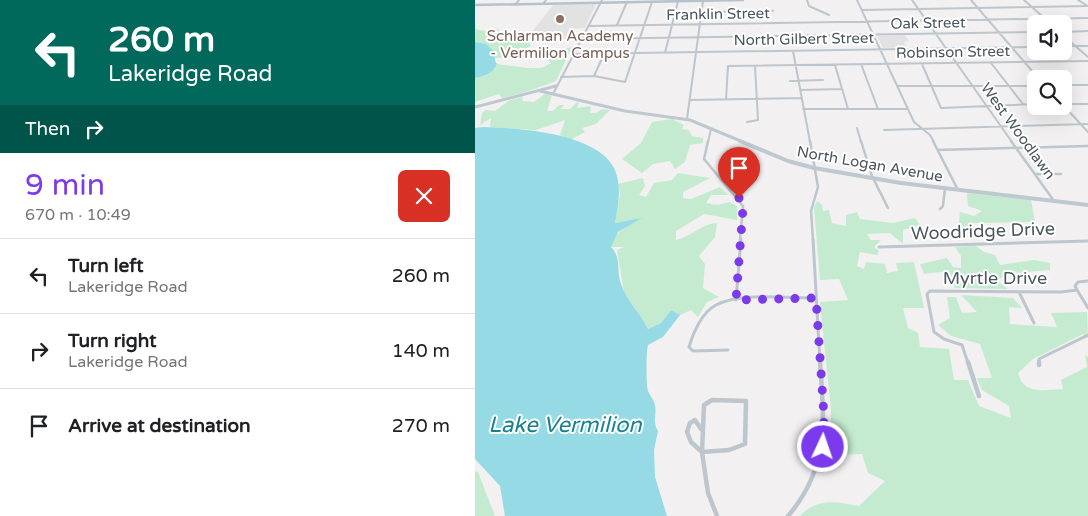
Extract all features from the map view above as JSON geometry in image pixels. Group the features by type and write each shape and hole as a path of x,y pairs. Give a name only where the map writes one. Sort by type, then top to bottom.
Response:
{"main road":[{"path":"475,5 515,5 544,2 743,0"}],"street":[{"path":"515,5 519,0"},
{"path":"807,0 809,6 829,15"},
{"path":"857,0 908,109 919,128 930,136 958,190"},
{"name":"West Woodlawn","path":"912,0 985,106 1054,201"},
{"path":"971,0 1031,70"},
{"path":"1024,0 1041,15"},
{"path":"1078,0 1087,6"},
{"path":"553,94 601,1"},
{"path":"617,25 629,1"},
{"path":"665,53 678,1"},
{"path":"687,119 703,1"},
{"path":"561,77 594,76 625,82 652,2"},
{"path":"862,10 1087,6"},
{"path":"701,12 773,11"},
{"name":"Franklin Street","path":"1072,18 1088,18"},
{"name":"Franklin Street","path":"588,26 1027,19"},
{"path":"1072,32 1088,31"},
{"name":"Oak Street","path":"581,39 1027,32"},
{"path":"1072,43 1088,59"},
{"path":"1075,46 1088,46"},
{"name":"North Gilbert Street","path":"573,54 1027,47"},
{"path":"788,516 812,481 823,447 824,416 811,205 818,186 793,51"},
{"path":"594,76 604,54"},
{"name":"Robinson Street","path":"726,99 728,66 1023,62 1088,59"},
{"path":"991,62 1023,104"},
{"path":"922,63 931,80 941,108 1027,104"},
{"path":"861,64 878,109"},
{"path":"835,65 848,109"},
{"path":"747,122 758,120 755,66"},
{"path":"790,81 823,80"},
{"path":"1072,85 1088,85"},
{"path":"475,106 556,86"},
{"path":"898,86 1027,86"},
{"path":"800,90 842,89"},
{"name":"North Logan Avenue","path":"540,91 625,112 687,119 788,162 814,168 874,179 1088,205"},
{"path":"690,100 801,98"},
{"path":"1072,105 1088,104"},
{"path":"803,109 908,109"},
{"path":"1072,114 1088,132"},
{"path":"884,130 1088,124"},
{"path":"857,128 874,179 888,208"},
{"path":"711,129 704,159 713,174 739,198 743,206 736,300"},
{"path":"938,150 1088,146"},
{"path":"1035,174 1061,174"},
{"path":"940,209 943,206 945,188"},
{"name":"Woodridge Drive","path":"879,248 1088,240"},
{"path":"1088,281 1078,282 1075,286 1088,307"},
{"name":"Myrtle Drive","path":"979,396 962,345 943,339 934,332 927,294 930,291 956,290 1019,292 1077,290"},
{"path":"1019,292 1034,323"},
{"path":"728,350 693,351 689,347 696,331 712,307 736,300 816,298"},
{"path":"1039,365 1039,360 1046,354 1088,335"},
{"path":"701,430 699,423 695,420 689,423 687,432 691,442 702,452 738,448 745,444 746,401 712,400 705,402 701,430 702,452 709,499 717,516"}],"shaded area":[{"path":"596,4 585,28 572,29 566,39 527,38 553,5"},
{"path":"905,35 909,41 904,42 907,47 883,48 877,36"}],"green space":[{"path":"495,28 500,30 494,32 510,41 527,38 531,46 516,53 531,49 537,53 522,57 494,58 494,51 486,44 475,42 475,29 485,31"},
{"path":"572,47 556,81 516,95 502,98 499,94 475,102 475,78 495,69 497,64 542,68 551,63 541,53"},
{"path":"545,94 552,95 547,111 553,111 559,105 564,105 561,109 570,109 577,102 579,103 577,108 591,106 590,113 596,113 602,109 610,110 596,124 582,128 585,132 570,140 560,135 565,120 536,130 490,127 491,118 480,125 482,113 486,110 495,111 510,100 523,97 522,101 534,102"},
{"path":"672,119 684,125 682,129 689,130 692,136 703,138 703,143 690,145 685,162 675,169 670,161 653,164 642,173 622,159 641,143 652,122"},
{"path":"678,173 710,178 683,192 683,198 691,199 720,187 728,195 711,195 706,203 717,205 730,202 737,206 737,220 704,214 676,231 676,240 717,223 715,237 699,256 705,264 703,288 719,297 707,302 698,317 691,310 680,315 671,310 661,323 648,329 624,292 617,250 624,247 611,247 618,233 640,219 615,223 620,194 618,184 643,178 645,186 639,195 646,197 654,183 672,180"},
{"path":"967,193 1031,200 1035,222 973,223 972,229 958,229 960,212 974,216 982,211 968,206"},
{"path":"817,201 822,205 823,211 829,210 832,223 846,226 846,215 857,212 860,219 893,223 915,218 920,225 903,230 903,244 890,233 867,234 871,240 881,240 874,247 879,251 877,255 860,252 857,266 864,269 866,262 885,264 887,273 898,271 896,263 914,262 924,308 903,308 908,328 918,333 920,347 949,349 954,380 968,380 979,406 1011,418 1009,406 982,390 977,378 992,378 980,344 951,336 938,325 950,318 947,297 956,297 962,313 977,312 961,295 1013,298 1022,308 1009,307 1010,324 1057,327 1051,313 1087,312 1088,338 1083,334 1033,359 1018,373 1025,385 1035,390 1063,389 1061,380 1087,367 1085,355 1088,357 1088,516 800,516 821,503 835,502 859,506 885,481 868,473 862,454 838,455 831,447 831,410 820,302 848,300 839,279 820,280 814,207"},
{"path":"976,246 984,252 995,255 1000,265 1034,260 1050,263 1050,270 1013,273 996,280 1008,289 955,288 948,271 924,274 920,264 947,258 953,267 961,268 961,256 955,247"},
{"path":"475,471 478,472 495,516 475,516"}],"water":[{"path":"475,42 486,44 494,51 497,64 491,72 475,78"},
{"name":"Lake Vermilion","path":"475,128 536,131 557,135 576,140 593,148 606,158 615,170 619,197 615,223 642,218 618,232 611,247 617,256 620,279 624,290 648,329 661,323 671,310 680,315 663,337 648,345 647,354 647,387 655,405 655,425 658,431 654,450 655,477 667,516 505,516 500,486 475,459"}],"place":[{"name":"Schlarman Academy - Vermilion Campus","path":"560,19"}],"route":[{"path":"739,198 743,208 736,300 816,298 824,416 823,447"}]}
